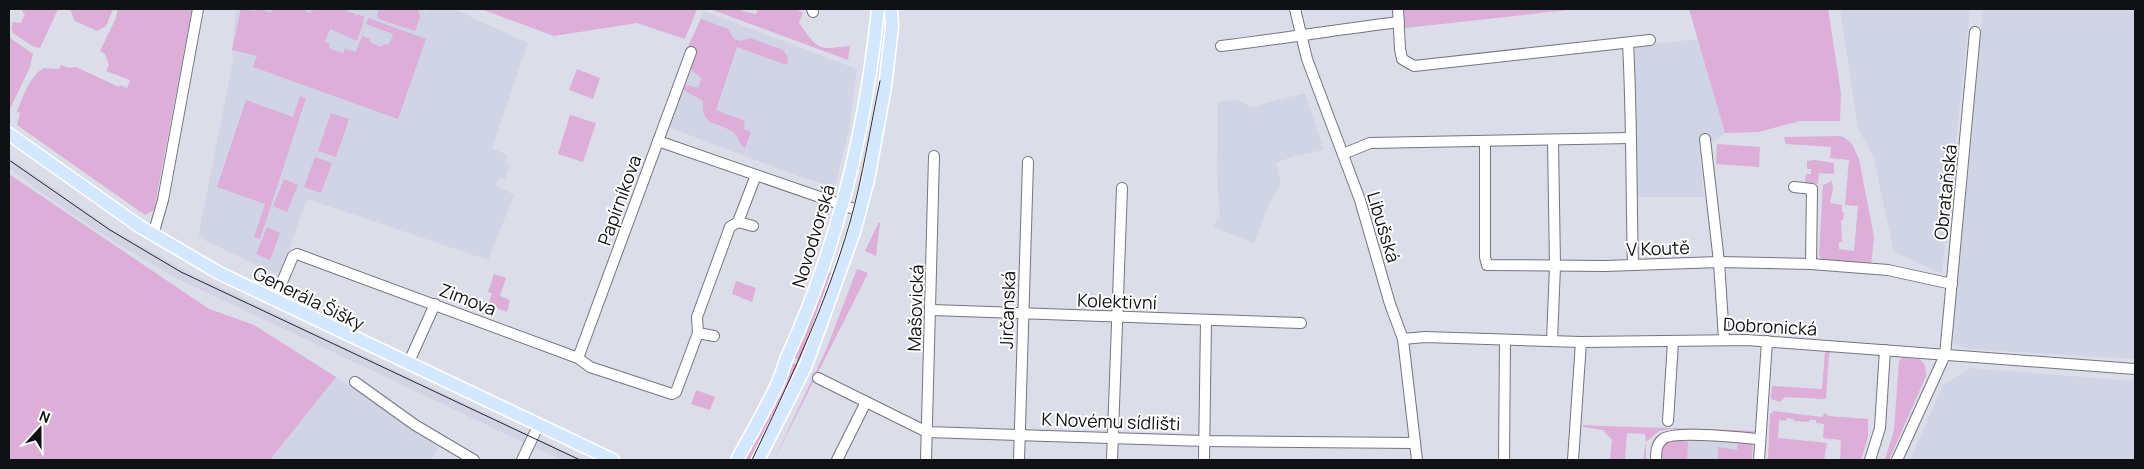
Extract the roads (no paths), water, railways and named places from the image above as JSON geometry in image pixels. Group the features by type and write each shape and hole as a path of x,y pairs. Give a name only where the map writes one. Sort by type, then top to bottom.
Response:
{"main road":[{"name":"Novodvorská","path":"737,460 776,386 806,316 843,205 870,80 878,9"},
{"name":"Novodvorská","path":"758,460 806,365 847,254 860,211 868,180 885,88 892,27 891,9"},
{"name":"Generála Šišky","path":"9,134 153,235 219,273 274,301 613,460"}],"street":[{"path":"153,235 164,191 198,9"},
{"name":"Libušská","path":"1295,9 1300,36 1314,81 1360,200 1403,339 1417,460"},
{"path":"1398,9 1402,59 1408,64 1421,67 1650,40"},
{"path":"1221,46 1399,22"},
{"name":"Obrataňská","path":"1897,460 1945,355 1976,32"},
{"path":"1628,43 1631,99 1633,265"},
{"name":"Papírníkova","path":"578,358 690,52"},
{"path":"1343,154 1370,143 1630,138"},
{"path":"1705,139 1719,262 1724,339"},
{"path":"1552,342 1555,266 1553,140"},
{"path":"658,141 860,211"},
{"name":"V Koutě","path":"1485,142 1485,257 1487,265 1633,265 1719,262 1811,264 1888,270 1952,284"},
{"name":"Mašovická","path":"926,460 932,310 934,156"},
{"name":"Jirčanská","path":"1019,460 1028,162"},
{"path":"714,336 698,333 697,318 730,227 738,222 756,175"},
{"path":"1794,187 1812,189 1811,264"},
{"path":"1112,460 1122,188"},
{"path":"738,222 753,226"},
{"name":"Zimova","path":"274,301 293,256 297,254 578,358 590,367 672,394 676,392 698,333"},
{"path":"408,364 435,304"},
{"name":"Kolektivní","path":"932,310 1301,323"},
{"path":"1204,460 1206,321"},
{"name":"Dobronická","path":"1403,339 1425,337 1552,342 1673,342 1724,339 2135,369"},
{"path":"1504,460 1505,340"},
{"path":"1759,460 1767,341"},
{"path":"1573,460 1581,342"},
{"path":"1668,421 1673,342"},
{"path":"1870,460 1880,428 1885,350"},
{"name":"K Novému sídlišti","path":"818,378 927,432 1204,441 1415,443"},
{"path":"355,382 414,425 474,460"},
{"path":"837,460 866,402"},
{"path":"522,460 538,426"},
{"path":"1656,460 1657,446 1662,439 1668,436 1687,435 1760,439"}],"tram line":[{"path":"752,460 780,402 830,283 850,222 859,187 880,81"},
{"path":"9,160 110,230 181,272 580,460"}]}
